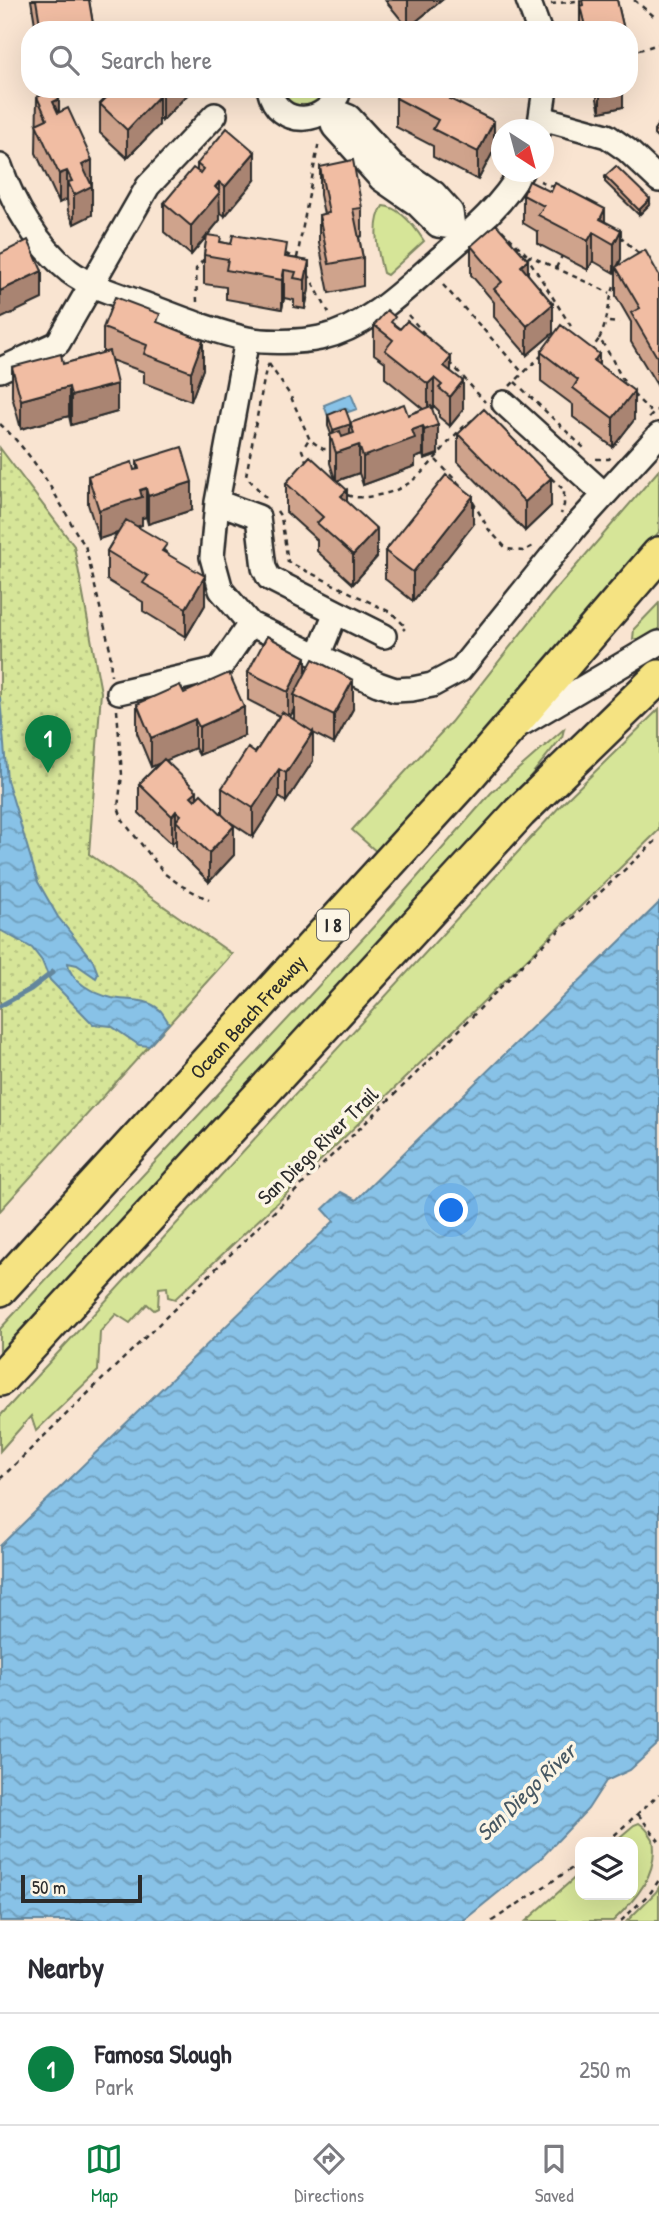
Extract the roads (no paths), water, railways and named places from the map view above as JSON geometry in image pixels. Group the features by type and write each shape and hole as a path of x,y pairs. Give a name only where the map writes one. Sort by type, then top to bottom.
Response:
{"highway":[{"name":"Ocean Beach Freeway","path":"0,1289 363,893 659,554"},
{"path":"0,1379 520,812 659,677"}],"lane":[{"path":"528,0 536,21"},
{"path":"273,98 289,116 308,118 317,116 335,99 394,166 434,193 452,212 459,232"},
{"path":"542,119 544,98"},
{"path":"0,370 58,343 148,186 215,116"},
{"path":"554,126 607,136 627,150 659,180"},
{"path":"0,166 21,212 36,235 70,271 93,285 194,323 265,342 320,338 369,318 410,286 459,232 496,206 521,182"},
{"path":"247,339 217,502 212,557 221,590 250,624 395,690 432,685 460,670 604,494 656,425"},
{"path":"499,400 604,494"},
{"path":"217,502 258,517 264,568 269,578 391,637"},
{"path":"318,656 336,612"},
{"path":"115,690 219,669 250,624"},
{"path":"504,734 659,643"}],"water":[{"path":"351,394 357,409 329,419 324,405"},
{"path":"0,697 7,780 38,882 58,917 93,961 98,974 96,978 77,965 68,963 69,970 84,986 98,993 112,998 143,1001 160,1010 169,1023 149,1046 139,1045 111,1026 93,1024 50,980 42,961 32,948 0,930"},
{"name":"San Diego River","path":"659,903 659,1743 630,1770 606,1781 588,1809 542,1857 463,1921 0,1921 0,1546 334,1221 323,1209 341,1192 356,1200"}],"waterway":[{"path":"0,1006 31,989 53,972"}],"place":[{"name":"Famosa Slough","path":"48,773"}]}
